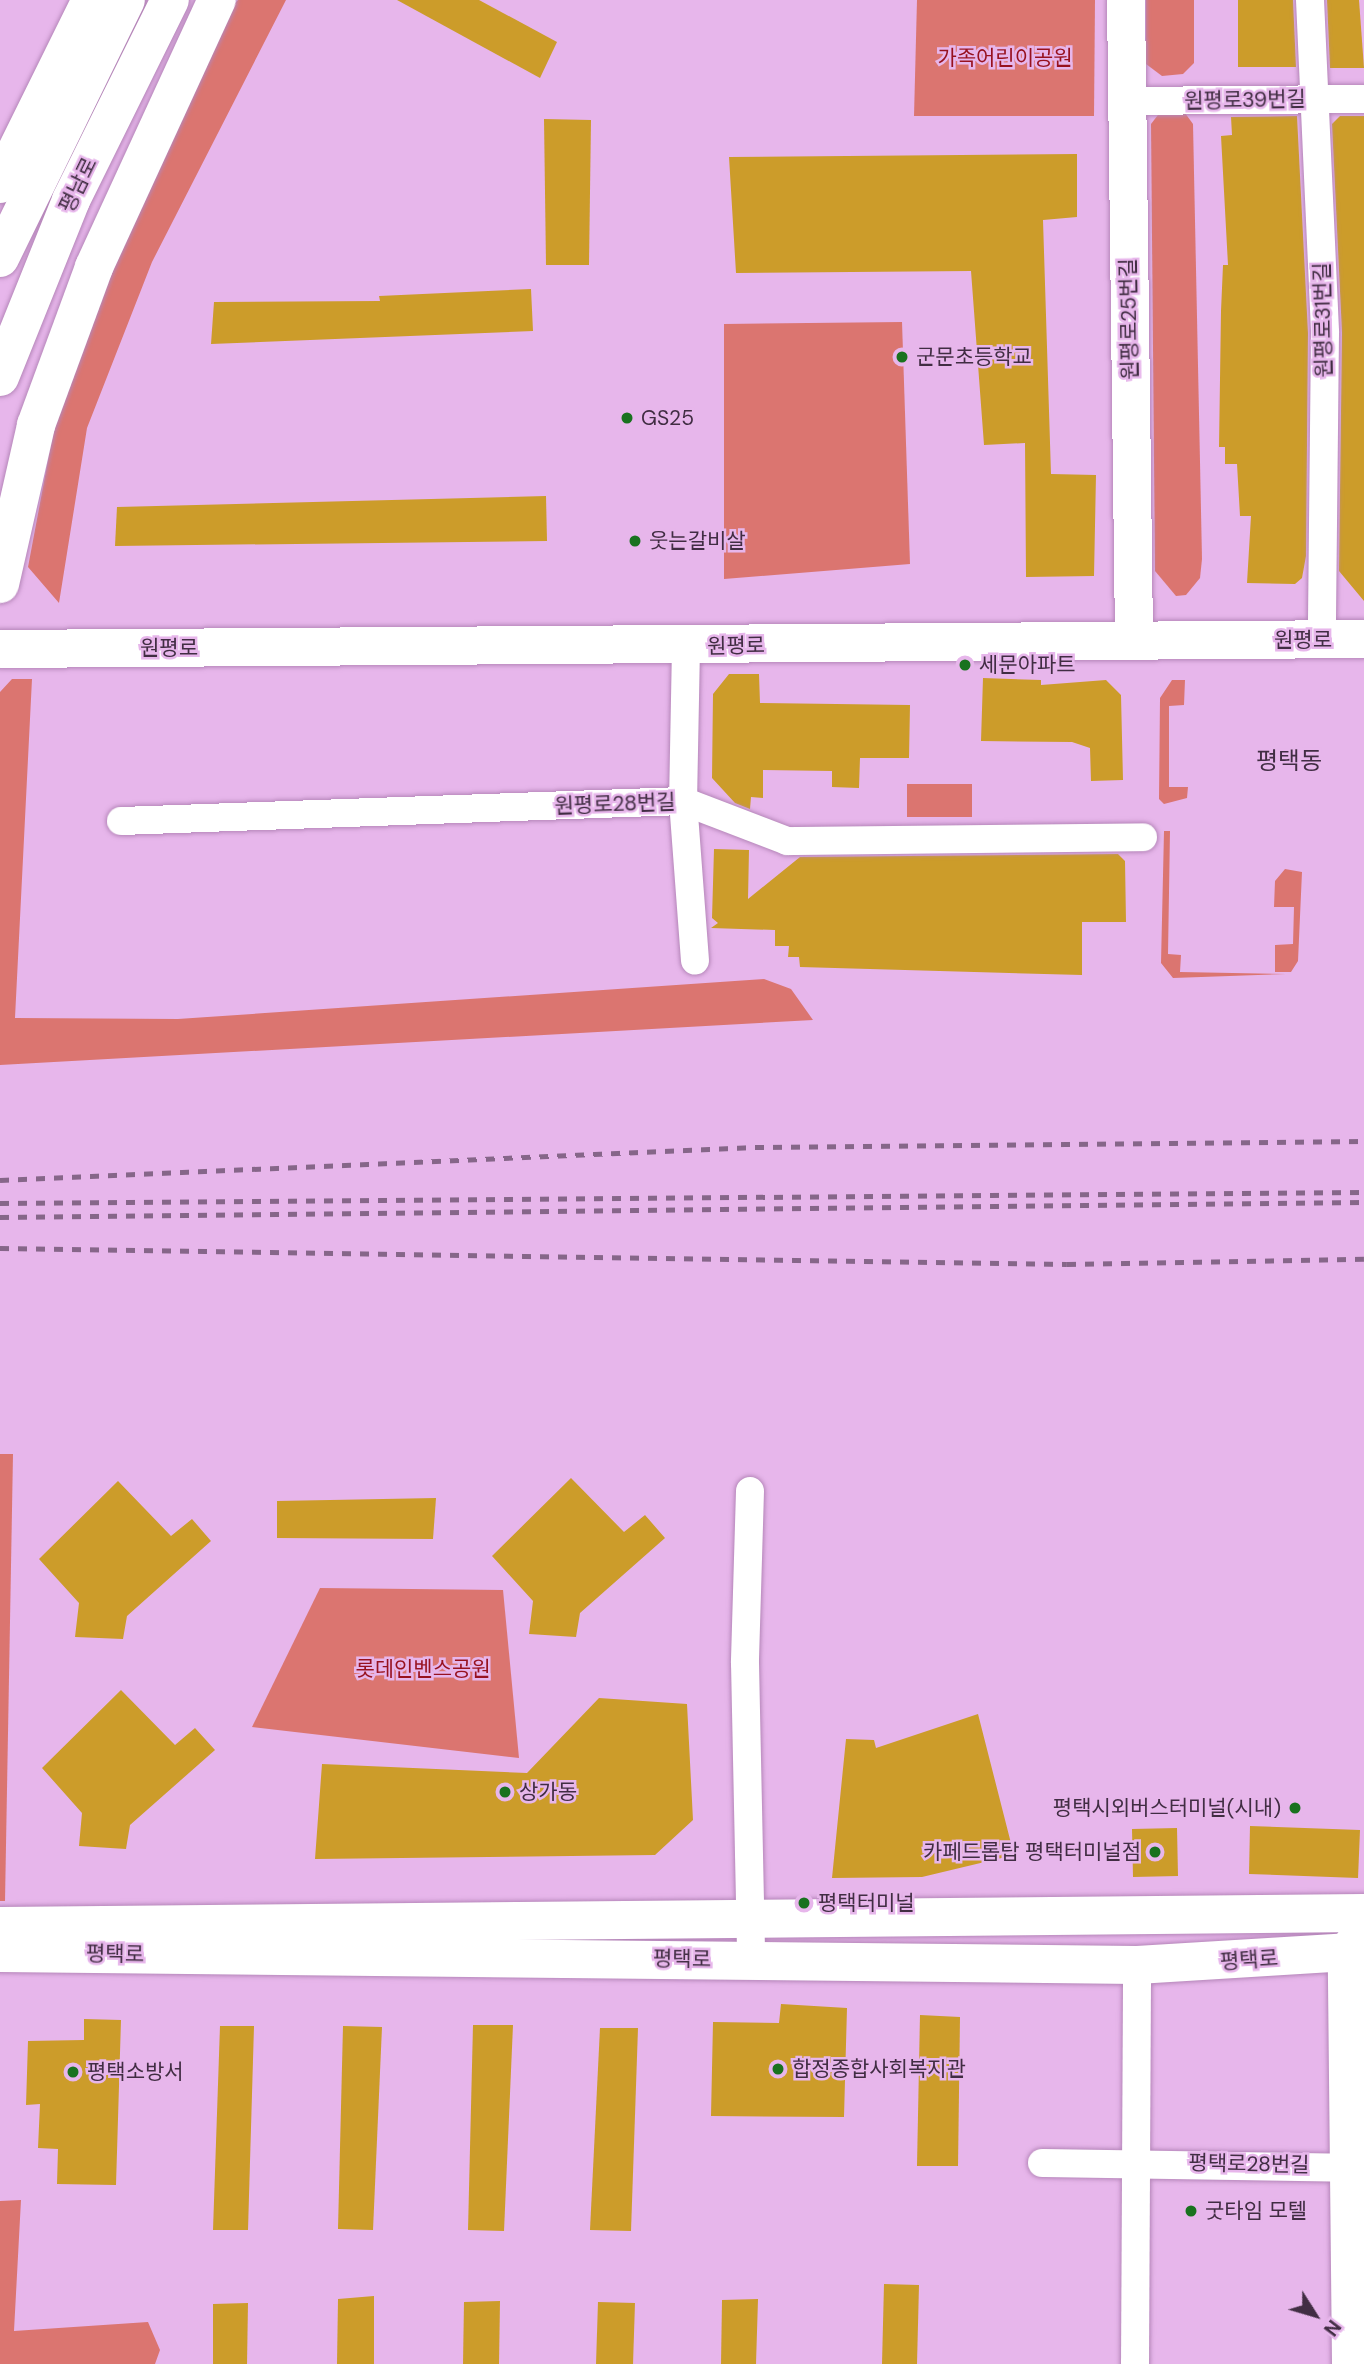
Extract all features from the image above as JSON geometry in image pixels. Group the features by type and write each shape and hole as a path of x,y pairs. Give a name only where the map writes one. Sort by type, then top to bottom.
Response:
{"main road":[{"path":"0,184 91,0"},
{"name":"평남로","path":"0,258 126,0"},
{"name":"평남로","path":"0,377 71,200 170,0"},
{"path":"2,570 36,425 94,267 218,0"},
{"name":"원평로25번길","path":"1126,0 1134,638"},
{"name":"원평로","path":"0,649 686,647 1134,638 1364,639"},
{"name":"평택로","path":"3,1948 752,1919 1364,1913"},
{"path":"1351,2364 1357,2166 1358,1944"},
{"name":"평택로","path":"3,1948 751,1959 868,1964 1137,1965 1358,1944"}],"street":[{"name":"원평로31번길","path":"1310,0 1325,333 1322,640"},
{"name":"원평로39번길","path":"1126,101 1364,99"},
{"path":"686,647 683,801 695,961"},
{"name":"원평로28번길","path":"121,821 683,801 788,841 1143,837"},
{"path":"750,1491 745,1663 751,1959"},
{"path":"868,1964 870,1917"},
{"path":"1135,2364 1133,2163 1137,1965"},
{"name":"평택로28번길","path":"1042,2163 1357,2166"}],"green space":[{"path":"238,0 286,0 152,262 87,428 59,603 28,567 61,391 222,19"},
{"name":"가족어린이공원","path":"917,0 1095,0 1094,116 914,116"},
{"path":"1146,0 1194,0 1194,63 1183,74 1162,76 1146,64"},
{"path":"1161,111 1185,113 1193,124 1202,559 1200,578 1186,595 1176,596 1155,571 1151,124"},
{"path":"902,322 910,564 724,579 724,324"},
{"path":"12,679 32,679 15,1018 178,1019 764,979 791,989 813,1020 0,1065 0,692"},
{"path":"1172,680 1185,680 1184,705 1169,706 1169,787 1188,787 1187,798 1164,804 1159,799 1160,698"},
{"path":"907,784 972,784 972,817 907,817"},
{"path":"1164,831 1170,831 1168,954 1181,955 1180,972 1286,974 1173,978 1161,963"},
{"path":"1285,869 1302,872 1298,961 1291,972 1275,972 1275,945 1293,944 1294,907 1274,907 1275,881"},
{"path":"0,1454 13,1454 5,1901 0,1901"},
{"name":"롯데인벤스공원","path":"320,1588 503,1590 519,1758 252,1727"},
{"path":"21,2200 14,2331 148,2322 160,2350 155,2364 0,2364 0,2201"}],"building":[{"path":"397,0 479,0 557,42 540,78"},
{"path":"1238,0 1293,0 1296,67 1238,67"},
{"path":"1327,0 1359,0 1364,68 1330,68"},
{"path":"1297,116 1308,333 1306,556 1302,578 1295,584 1247,583 1251,516 1240,516 1237,464 1225,464 1225,447 1219,447 1223,265 1228,265 1221,136 1232,135 1231,117"},
{"path":"1340,116 1364,116 1364,601 1339,571 1342,333 1332,124"},
{"path":"544,119 591,120 589,265 546,265"},
{"path":"1077,154 1077,217 1043,220 1051,474 1096,475 1094,576 1026,577 1025,443 984,445 971,271 736,273 729,157"},
{"path":"531,289 533,331 211,344 214,302 380,301 379,296"},
{"path":"546,496 547,541 115,546 117,507"},
{"path":"729,674 759,674 760,703 910,705 909,758 860,758 859,788 832,787 832,771 763,770 763,798 751,797 750,809 735,803 712,778 713,694"},
{"path":"983,678 1041,680 1041,685 1106,680 1121,695 1123,780 1091,781 1090,748 1072,742 981,741"},
{"path":"714,849 749,850 748,899 800,857 1118,854 1125,861 1126,922 1082,922 1082,975 800,967 799,957 788,957 789,946 775,946 775,930 711,928 718,923 712,918"},
{"path":"571,1478 624,1532 645,1515 665,1538 580,1613 576,1637 529,1634 533,1601 492,1556"},
{"path":"118,1481 171,1536 192,1519 211,1541 127,1616 123,1639 75,1637 79,1603 39,1559"},
{"path":"436,1498 433,1539 277,1538 277,1501"},
{"path":"121,1690 175,1745 195,1728 215,1750 130,1825 126,1849 79,1846 82,1813 42,1768"},
{"name":"상가동","path":"599,1698 687,1704 693,1820 655,1855 315,1859 322,1764 527,1773"},
{"path":"978,1714 1014,1855 922,1877 832,1878 846,1739 874,1740 876,1748"},
{"path":"1250,1826 1360,1830 1358,1878 1249,1874"},
{"name":"카페드롭탑 평택터미널점","path":"1177,1828 1178,1876 1133,1877 1132,1829"},
{"name":"합정종합사회복지관","path":"781,2004 847,2008 844,2117 711,2116 713,2022 779,2023"},
{"path":"920,2015 960,2017 958,2166 917,2166"},
{"name":"평택소방서","path":"84,2019 121,2020 116,2185 57,2184 58,2149 38,2148 40,2104 26,2105 28,2041 84,2040"},
{"path":"473,2025 513,2025 504,2231 468,2230"},
{"path":"220,2026 254,2026 248,2230 213,2230"},
{"path":"343,2026 382,2027 373,2230 338,2229"},
{"path":"600,2028 638,2028 631,2231 590,2230"},
{"path":"884,2284 919,2285 917,2364 882,2364"},
{"path":"374,2296 374,2364 337,2364 338,2299"},
{"path":"758,2299 756,2364 721,2364 722,2300"},
{"path":"500,2301 499,2364 463,2364 464,2302"},
{"path":"598,2302 635,2303 633,2364 596,2364"},
{"path":"248,2303 247,2364 213,2364 213,2304"}],"railway":[{"path":"0,1180 755,1147 1364,1141"},
{"path":"0,1203 1364,1192"},
{"path":"0,1217 1364,1202"},
{"path":"0,1248 1067,1264 1364,1259"}],"place":[{"name":"군문초등학교","path":"902,357"},
{"name":"GS25","path":"627,418"},
{"name":"웃는갈비살","path":"635,541"},
{"name":"세문아파트","path":"965,665"},
{"name":"상가동","path":"505,1792"},
{"name":"평택시외버스터미널(시내)","path":"1295,1808"},
{"name":"카페드롭탑 평택터미널점","path":"1155,1852"},
{"name":"평택터미널","path":"804,1903"},
{"name":"합정종합사회복지관","path":"778,2069"},
{"name":"평택소방서","path":"73,2072"},
{"name":"굿타임 모텔","path":"1191,2211"}],"district":[{"name":"평택동","path":"1289,761"}]}
